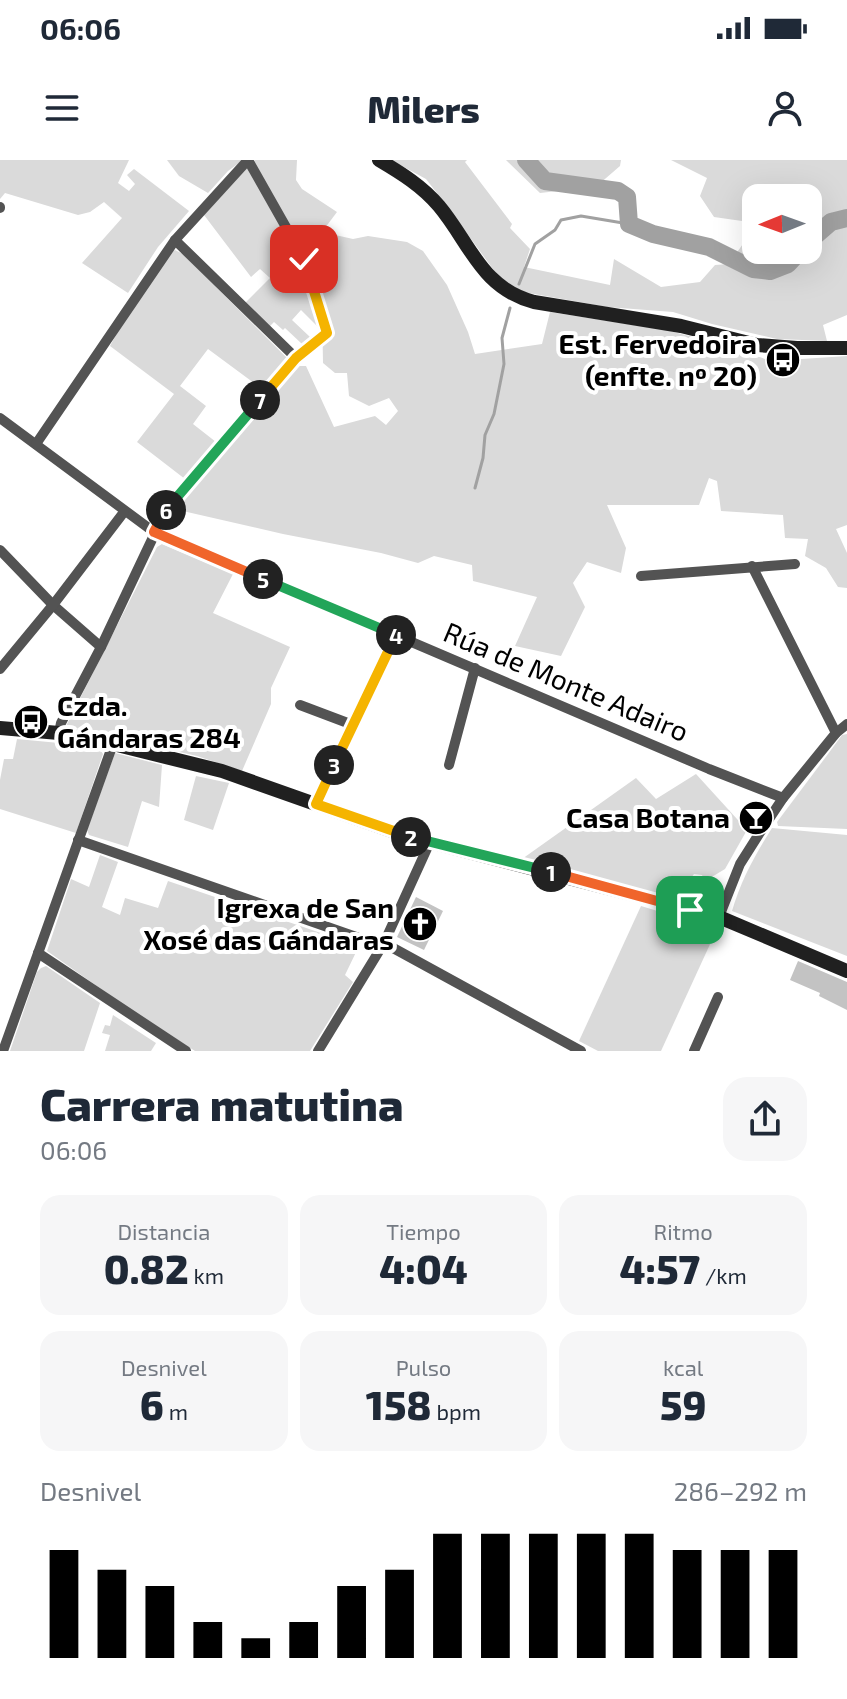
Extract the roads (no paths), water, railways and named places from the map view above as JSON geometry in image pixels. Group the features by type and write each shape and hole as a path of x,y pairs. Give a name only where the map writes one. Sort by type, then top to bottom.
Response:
{"main road":[{"path":"379,160 426,191 487,275 519,298 681,326 757,345 847,348"},
{"path":"0,728 59,733 222,771 403,835 719,917 847,971"}],"street":[{"path":"36,444 175,240 248,160 304,259 327,333 296,358 165,512 61,723 59,733"},
{"path":"175,240 296,358"},
{"name":"Rúa de Monte Adairo","path":"0,418 154,532 783,798"},
{"path":"0,669 124,512"},
{"path":"0,550 53,605 101,647"},
{"path":"641,576 795,564"},
{"path":"752,566 836,733"},
{"path":"316,804 396,635"},
{"path":"449,765 475,668"},
{"path":"300,705 353,725"},
{"path":"719,917 740,864 783,798 836,733 847,724"},
{"path":"3,1051 113,744"},
{"path":"78,840 383,945 581,1051"},
{"path":"318,1051 383,945 430,842"},
{"path":"38,953 186,1051"},
{"path":"694,1051 718,997"}],"waterway":[{"path":"526,160 545,181 618,191 627,197 629,224 653,234 709,247 742,264"},
{"path":"519,284 535,244 555,230 561,220 581,216 629,224"},
{"path":"822,230 831,222 847,218"},
{"path":"743,264 770,271 788,264"},
{"path":"475,488 504,364 502,338 510,308"}],"place":[{"name":"Est. Fervedoira (enfte. nº 20)","path":"783,360"},
{"name":"Czda. Gándaras 284","path":"31,722"},
{"name":"Casa Botana","path":"756,818"},
{"name":"Igrexa de San Xosé das Gándaras","path":"420,924"}]}
